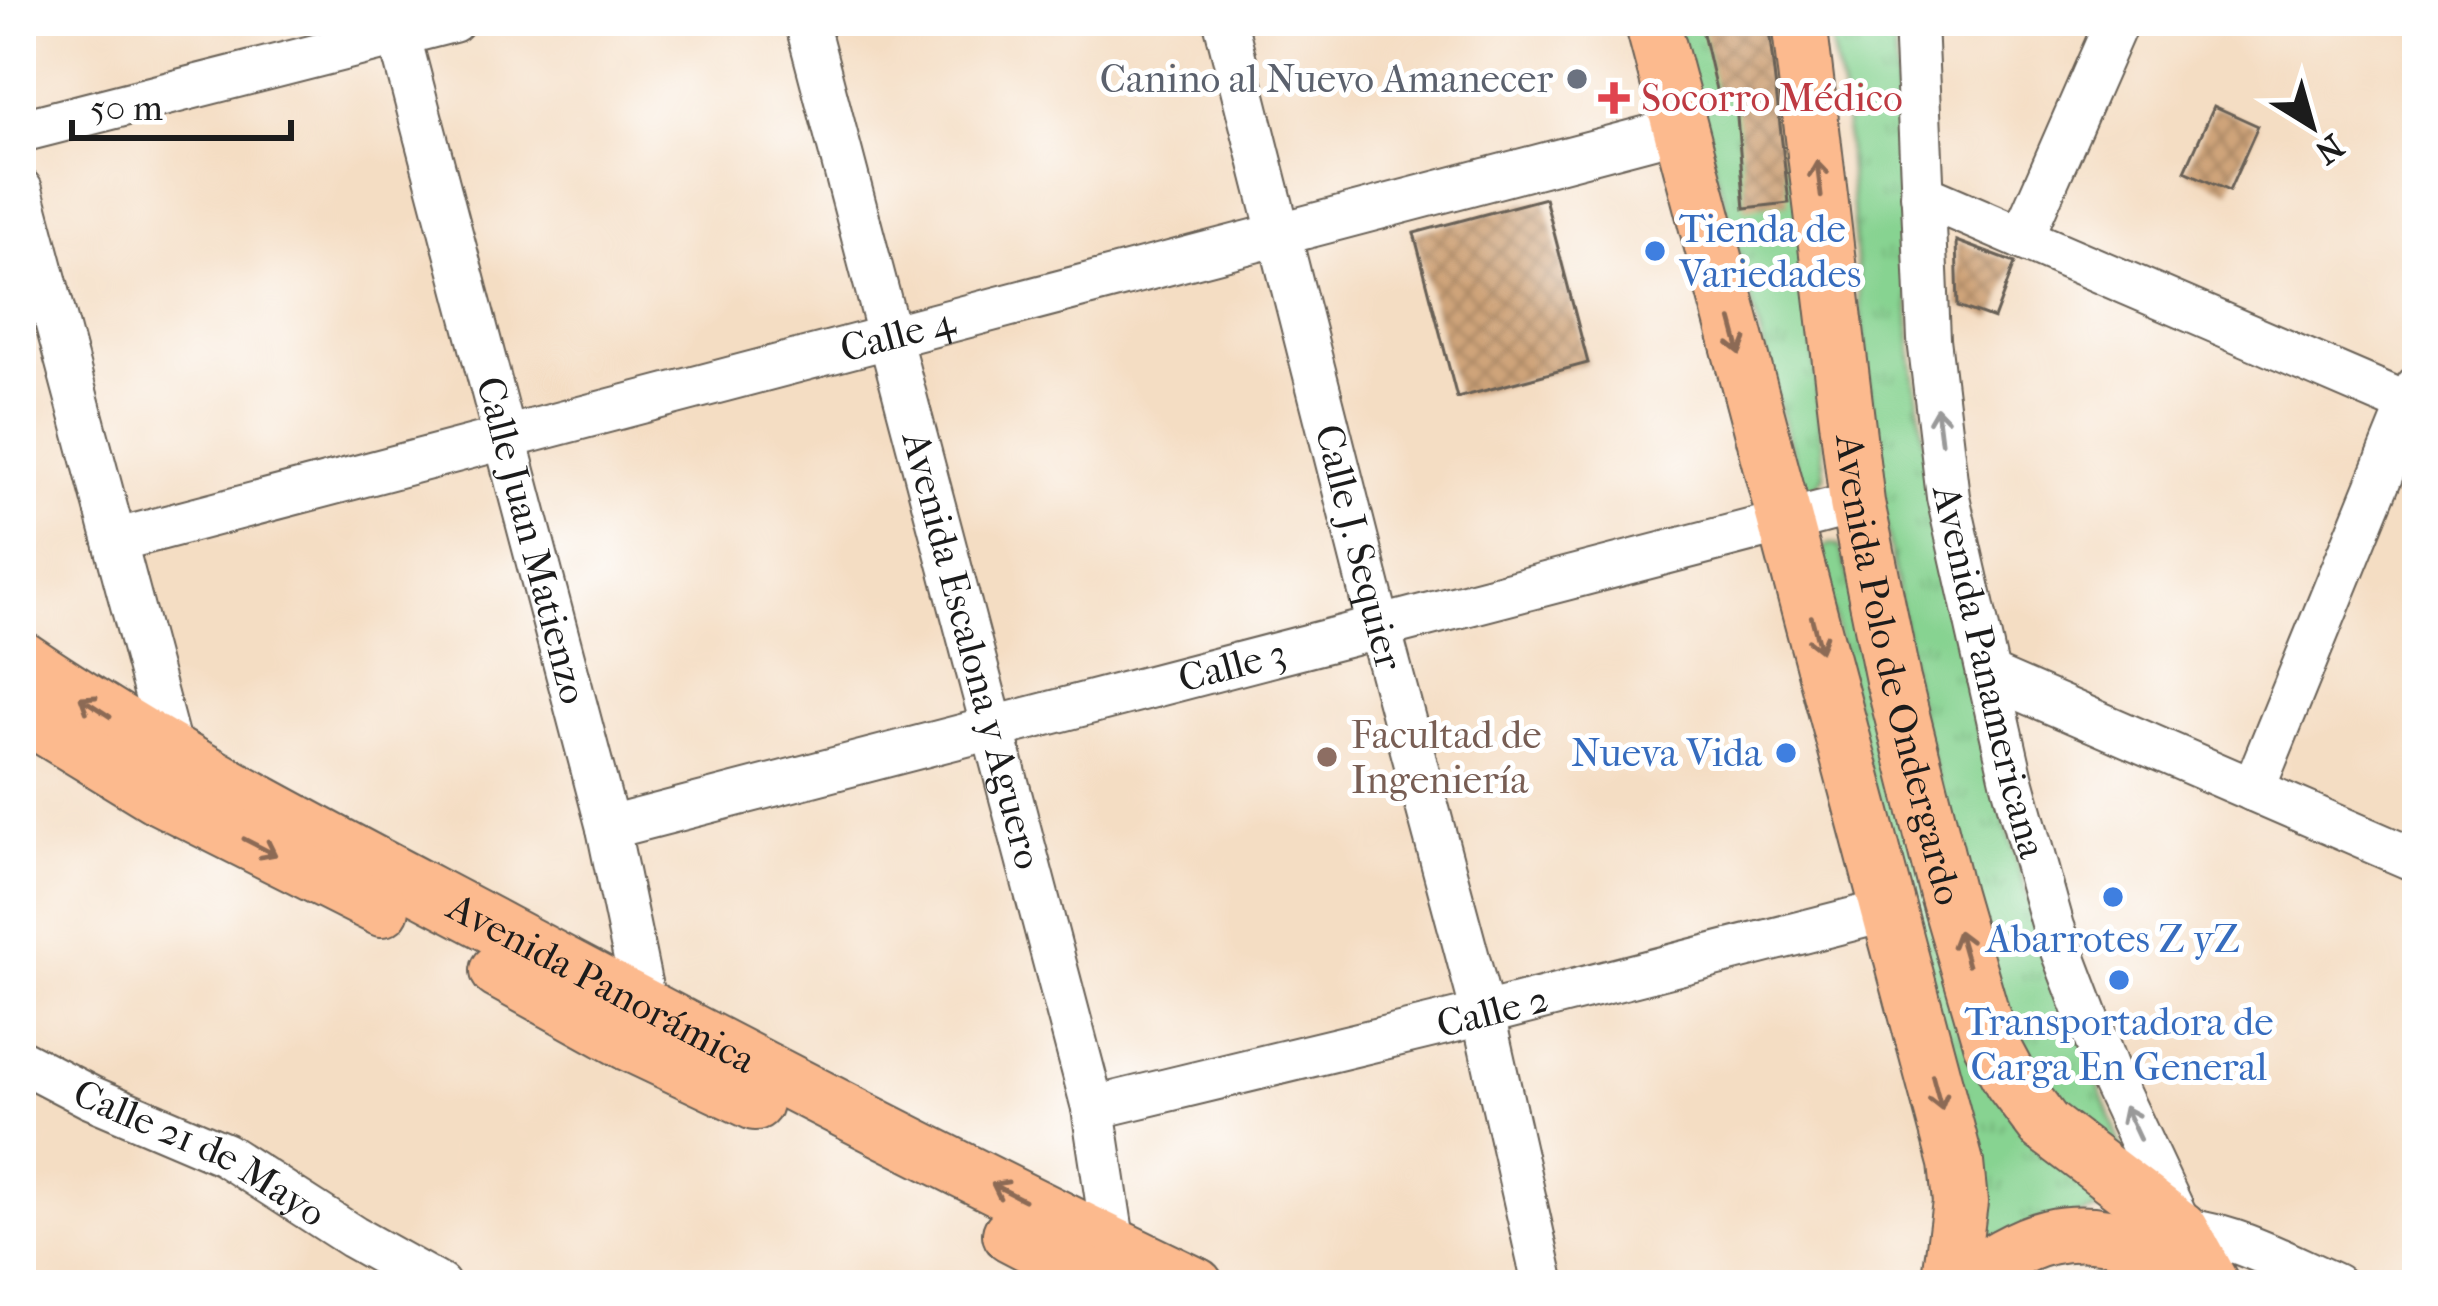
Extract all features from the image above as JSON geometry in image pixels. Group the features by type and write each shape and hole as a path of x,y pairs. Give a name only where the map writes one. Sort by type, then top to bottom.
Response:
{"main road":[{"name":"Avenida Polo de Ondergardo","path":"1652,21 1956,1163 1960,1202 1954,1285"},
{"name":"Avenida Polo de Ondergardo","path":"1799,21 1856,503 1893,680 1990,1042 2044,1125 2181,1228"},
{"name":"Avenida Panorámica","path":"21,658 162,775"},
{"name":"Avenida Panorámica","path":"21,713 162,775 1104,1269 1196,1285"},
{"name":"Avenida Panamericana","path":"2181,1228 2209,1285"},
{"path":"1954,1285 2049,1237 2100,1234 2152,1249 2209,1285"}],"street":[{"path":"21,131 397,28 453,21"},
{"name":"Avenida Escalona y Aguero","path":"806,21 1093,1108 1104,1269"},
{"name":"Calle J. Sequier","path":"1226,21 1378,626 1483,1015 1544,1285"},
{"name":"Avenida Panamericana","path":"1915,21 1929,339 1948,497 2053,927 2109,1074 2181,1228"},
{"path":"2022,238 2117,21"},
{"name":"Calle Juan Matienzo","path":"397,28 608,828 636,1025"},
{"name":"Calle 4","path":"117,540 1679,129"},
{"path":"21,190 117,540 162,775"},
{"path":"1922,195 2414,400 2253,790"},
{"name":"Calle 3","path":"608,828 1856,503"},
{"path":"1988,675 2417,862"},
{"name":"Calle 2","path":"1093,1108 1483,1015 1889,910"},
{"name":"Calle 21 de Mayo","path":"21,1061 90,1097 224,1154 353,1237 439,1285"},
{"path":"2100,1234 2181,1228 2234,1242 2335,1285"}],"green space":[{"path":"1675,21 1775,21 1791,93 1825,475 1816,487 1802,489"},
{"path":"1826,21 1893,21 1912,355 1936,531 1975,720 2026,891 2126,1159 2081,1129 2033,1078 2003,1013 1917,707 1882,501 1859,299 1844,103"},
{"path":"1831,543 1840,546 1974,1057 2110,1207 1974,1242 1819,551"}],"building":[{"path":"1700,21 1768,21 1789,203 1745,208 1735,94 1718,98"},
{"path":"2214,106 2258,126 2229,191 2185,171"},
{"path":"1545,198 1588,363 1457,398 1414,233"},
{"path":"1956,241 2015,263 1994,319 1958,306"}],"place":[{"name":"Canino al Nuevo Amanecer","path":"1577,79"},
{"name":"Socorro Médico","path":"1614,98"},
{"name":"Tienda de Variedades","path":"1655,251"},
{"name":"Nueva Vida","path":"1786,753"},
{"name":"Facultad de Ingeniería","path":"1327,757"},
{"name":"Abarrotes Z yZ","path":"2113,897"},
{"name":"Transportadora de Carga En General","path":"2119,980"}]}
